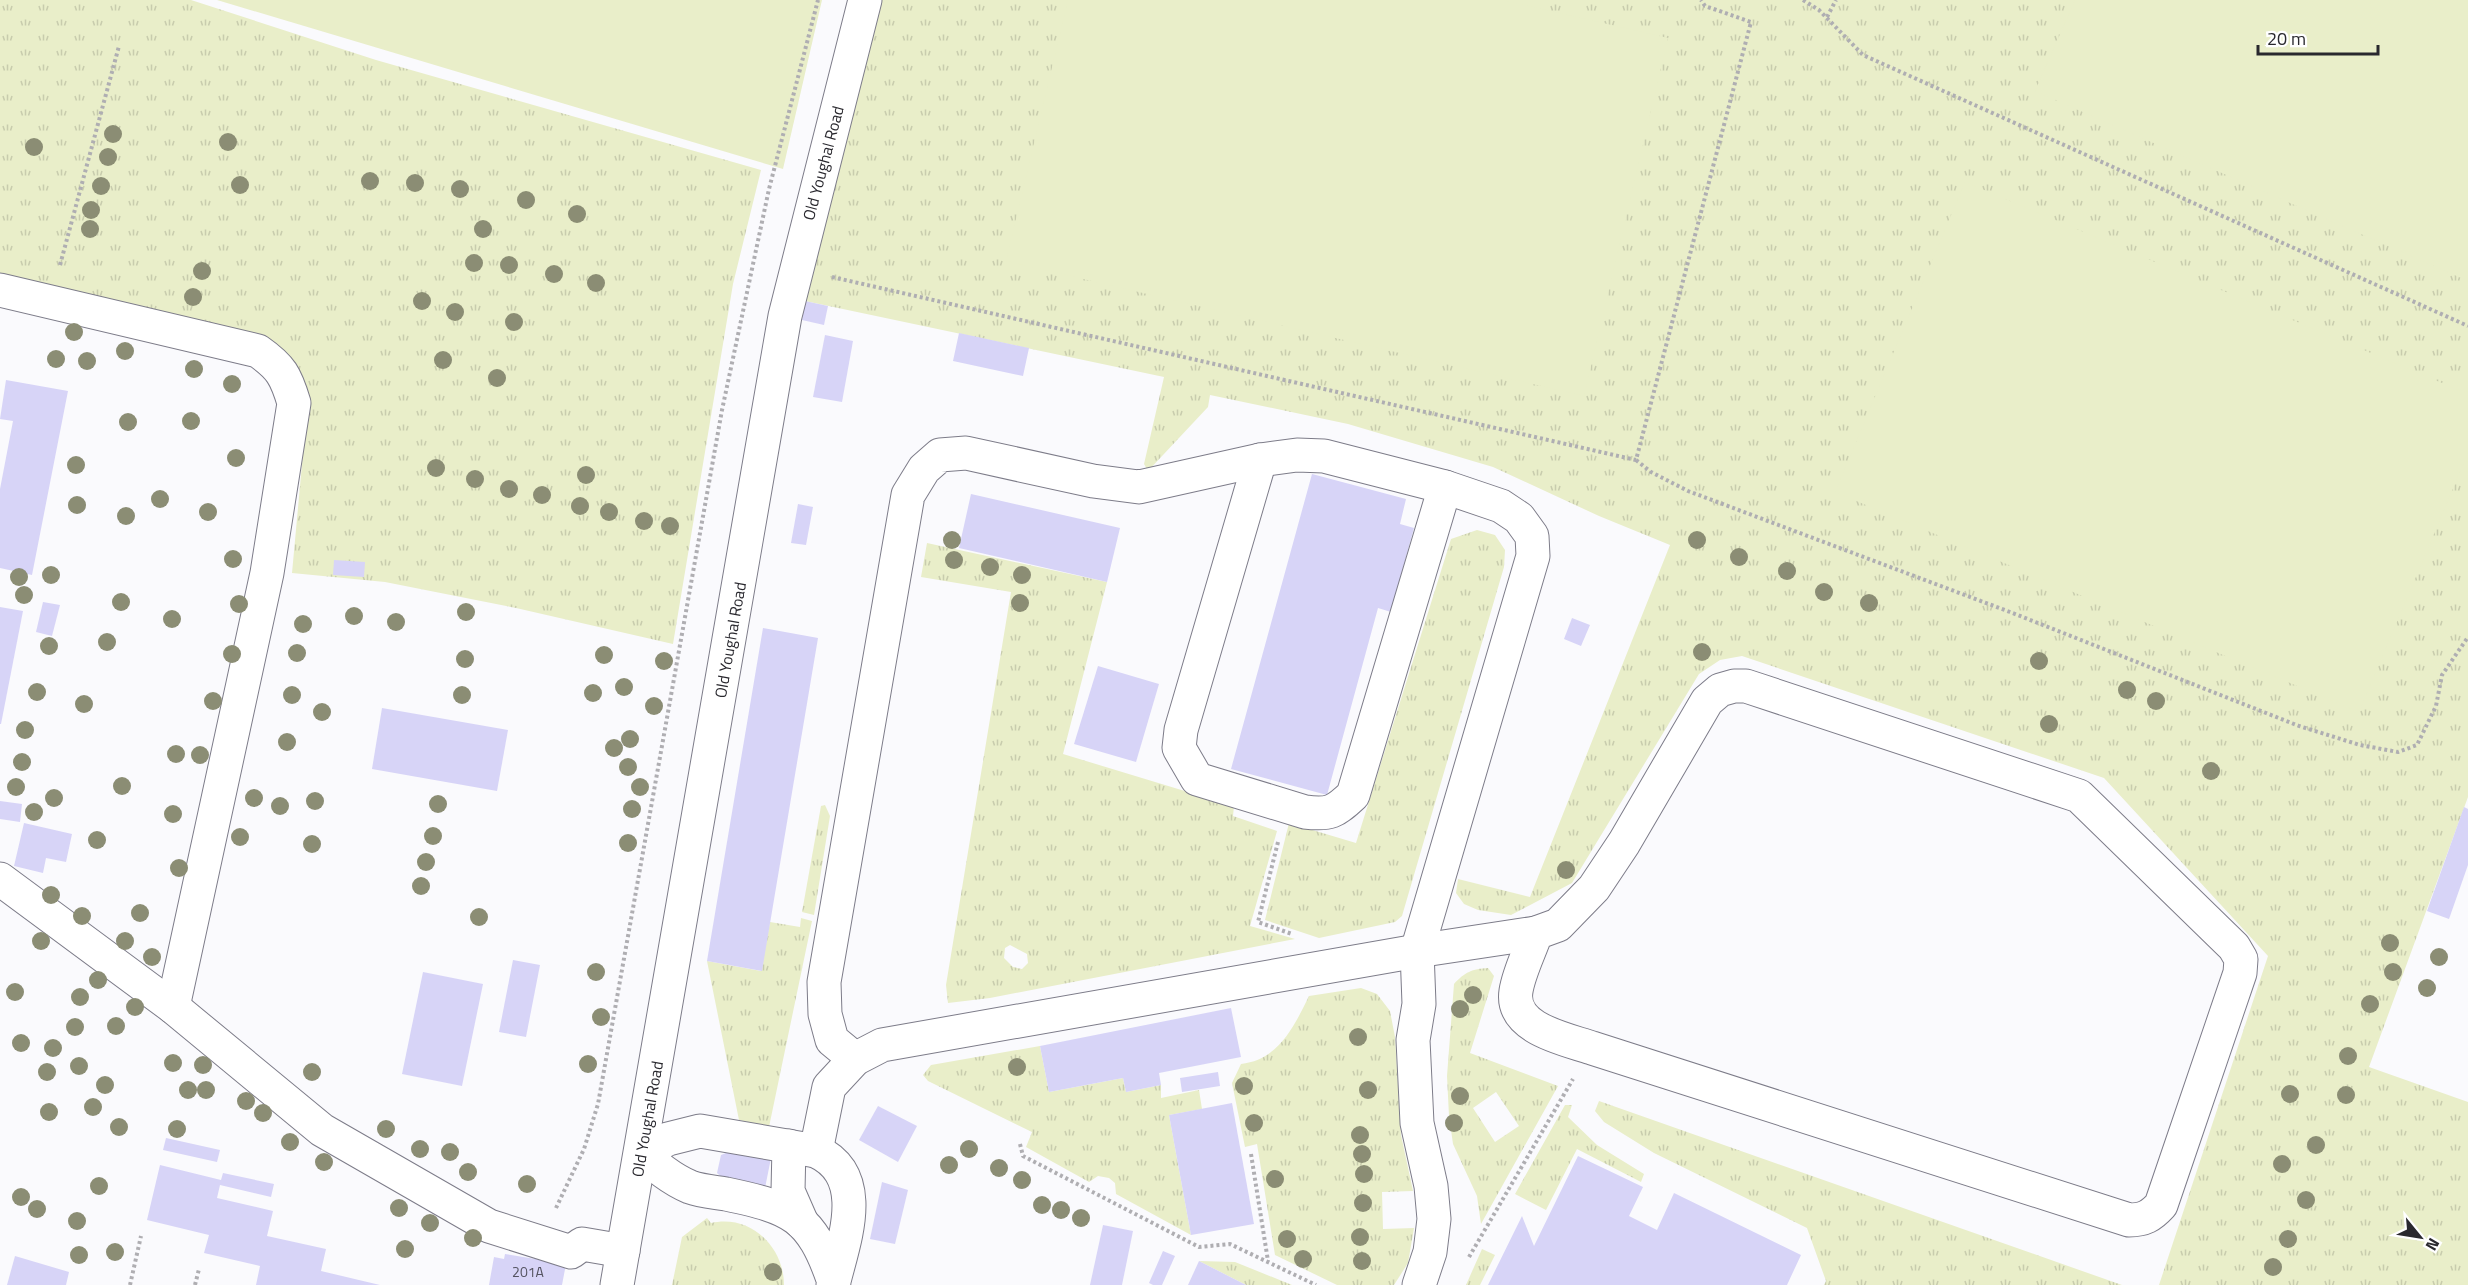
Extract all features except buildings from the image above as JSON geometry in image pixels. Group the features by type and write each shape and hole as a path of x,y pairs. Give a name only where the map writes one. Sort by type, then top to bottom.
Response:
{"street":[{"name":"Old Youghal Road","path":"617,1285 786,316 866,0"},
{"path":"0,290 258,351 278,365 288,382 294,403 267,573 173,1007"},
{"path":"855,1059 832,1040 825,1014 824,982 908,495 924,469 940,455 966,453 1093,481 1139,487 1260,460 1297,455 1324,456 1445,487 1501,506 1519,518 1532,536 1533,555 1417,951 1419,1004 1413,1040 1417,1123 1431,1186 1434,1219 1430,1252 1419,1285"},
{"path":"1260,460 1181,730 1179,748 1197,779 1305,812 1320,814 1336,811 1353,795 1445,487"},
{"path":"802,1223 788,1191 802,1149 829,1087 855,1059 882,1045 934,1034 1417,951 1536,933 1558,925 1594,888 1624,843 1707,701 1720,690 1746,686 2079,796 2234,947 2241,959 2240,973 2161,1205 2152,1215 2140,1220 2129,1220 1538,1029 1518,1008 1516,992 1536,933"},
{"path":"0,879 173,1007 322,1130 489,1226 571,1252 582,1244 623,1251"},
{"path":"700,1131 802,1149 831,1158 847,1182 850,1207 838,1284 813,1236 802,1223 786,1211 770,1203 690,1187 664,1173 641,1153 668,1139 700,1131"}],"path":[{"path":"538,1243 584,1149 598,1104 722,410 769,189 818,0"},
{"path":"1636,460 1751,22 1705,6 1701,0"},
{"path":"1803,0 1827,17 1863,55 2468,326"},
{"path":"1827,17 1836,0"},
{"path":"57,276 119,46"},
{"path":"831,277 1636,460 1651,472 1688,491 2010,612 2300,726 2360,745 2398,752 2417,745 2436,706 2442,675 2468,637"},
{"path":"1280,838 1258,922 1306,940 1310,970"},
{"path":"1468,1259 1592,1048"},
{"path":"1020,1144 1023,1156 1199,1247 1230,1244 1316,1285"},
{"path":"1251,1154 1268,1261"},
{"path":"130,1285 141,1236"},
{"path":"195,1285 199,1269"}],"green space":[{"path":"0,0 191,0 376,60 761,170 733,284 673,644 516,608 385,582 292,573 307,410 287,357 0,277"},
{"path":"217,0 822,0 783,169"},
{"path":"880,0 2468,0 2468,797 2369,1067 2468,1102 2468,1285 2159,1285 2268,956 2104,778 1742,656 1720,660 1699,674 1572,883 1511,915 1478,910 1464,904 1456,893 1458,879 1530,897 1670,545 1599,516 1493,467 1348,424 1210,395 1208,407 1148,471 1144,464 1164,377 805,301"},
{"path":"1068,0 1503,0 1668,38 1584,396 1006,261"},
{"path":"2075,0 2468,0 2468,281 2035,91"},
{"path":"1965,182 2468,394 2468,453 2359,712 1835,492"},
{"path":"1477,530 1495,535 1505,550 1504,567 1402,916 1395,922 1319,938 1265,920 1289,823 1356,843 1451,539"},
{"path":"927,543 1107,582 1063,754 1234,806 1233,816 1277,831 1250,926 1295,939 990,998 948,1003 946,985 1011,592 921,577","holes":["1010,945 1027,954 1028,963 1022,969 1013,967 1004,958 1005,948"]},
{"path":"825,805 830,816 814,915 802,912 821,806"},
{"path":"801,918 812,921 769,1127 739,1120 707,961 761,971 770,922 800,927"},
{"path":"1488,968 1494,976 1470,1053 1558,1086 1481,1224 1477,1196 1453,1144 1447,1076 1454,984 1473,970","holes":["1496,1092 1519,1126 1495,1142 1473,1108"]},
{"path":"1361,988 1377,994 1390,1011 1395,1037 1401,1135 1413,1191 1382,1192 1383,1229 1414,1228 1408,1263 1394,1285 1337,1285 1275,1255 1257,1144 1245,1147 1232,1083 1241,1064 1265,1056 1283,1040 1291,1030 1309,996"},
{"path":"1040,1046 1049,1092 1123,1078 1126,1092 1161,1085 1161,1098 1199,1090 1202,1109 1169,1115 1191,1235 1116,1194 1115,1183 1109,1178 1098,1176 1089,1182 1026,1147 1032,1132 928,1081 923,1075 931,1065"},
{"path":"1599,1101 2122,1285 1824,1285 1826,1281 1807,1228 1654,1153 1604,1122 1595,1111"},
{"path":"1565,1105 1572,1105 1568,1117 1597,1145 1644,1174 1641,1182 1577,1149 1546,1210 1515,1194"},
{"path":"707,1218 711,1223 725,1221 739,1223 762,1236 778,1258 784,1285 672,1285 682,1237"},
{"path":"1482,1249 1495,1255 1480,1285 1466,1285"},
{"path":"1199,1261 1235,1262 1292,1285 1246,1285"}]}
